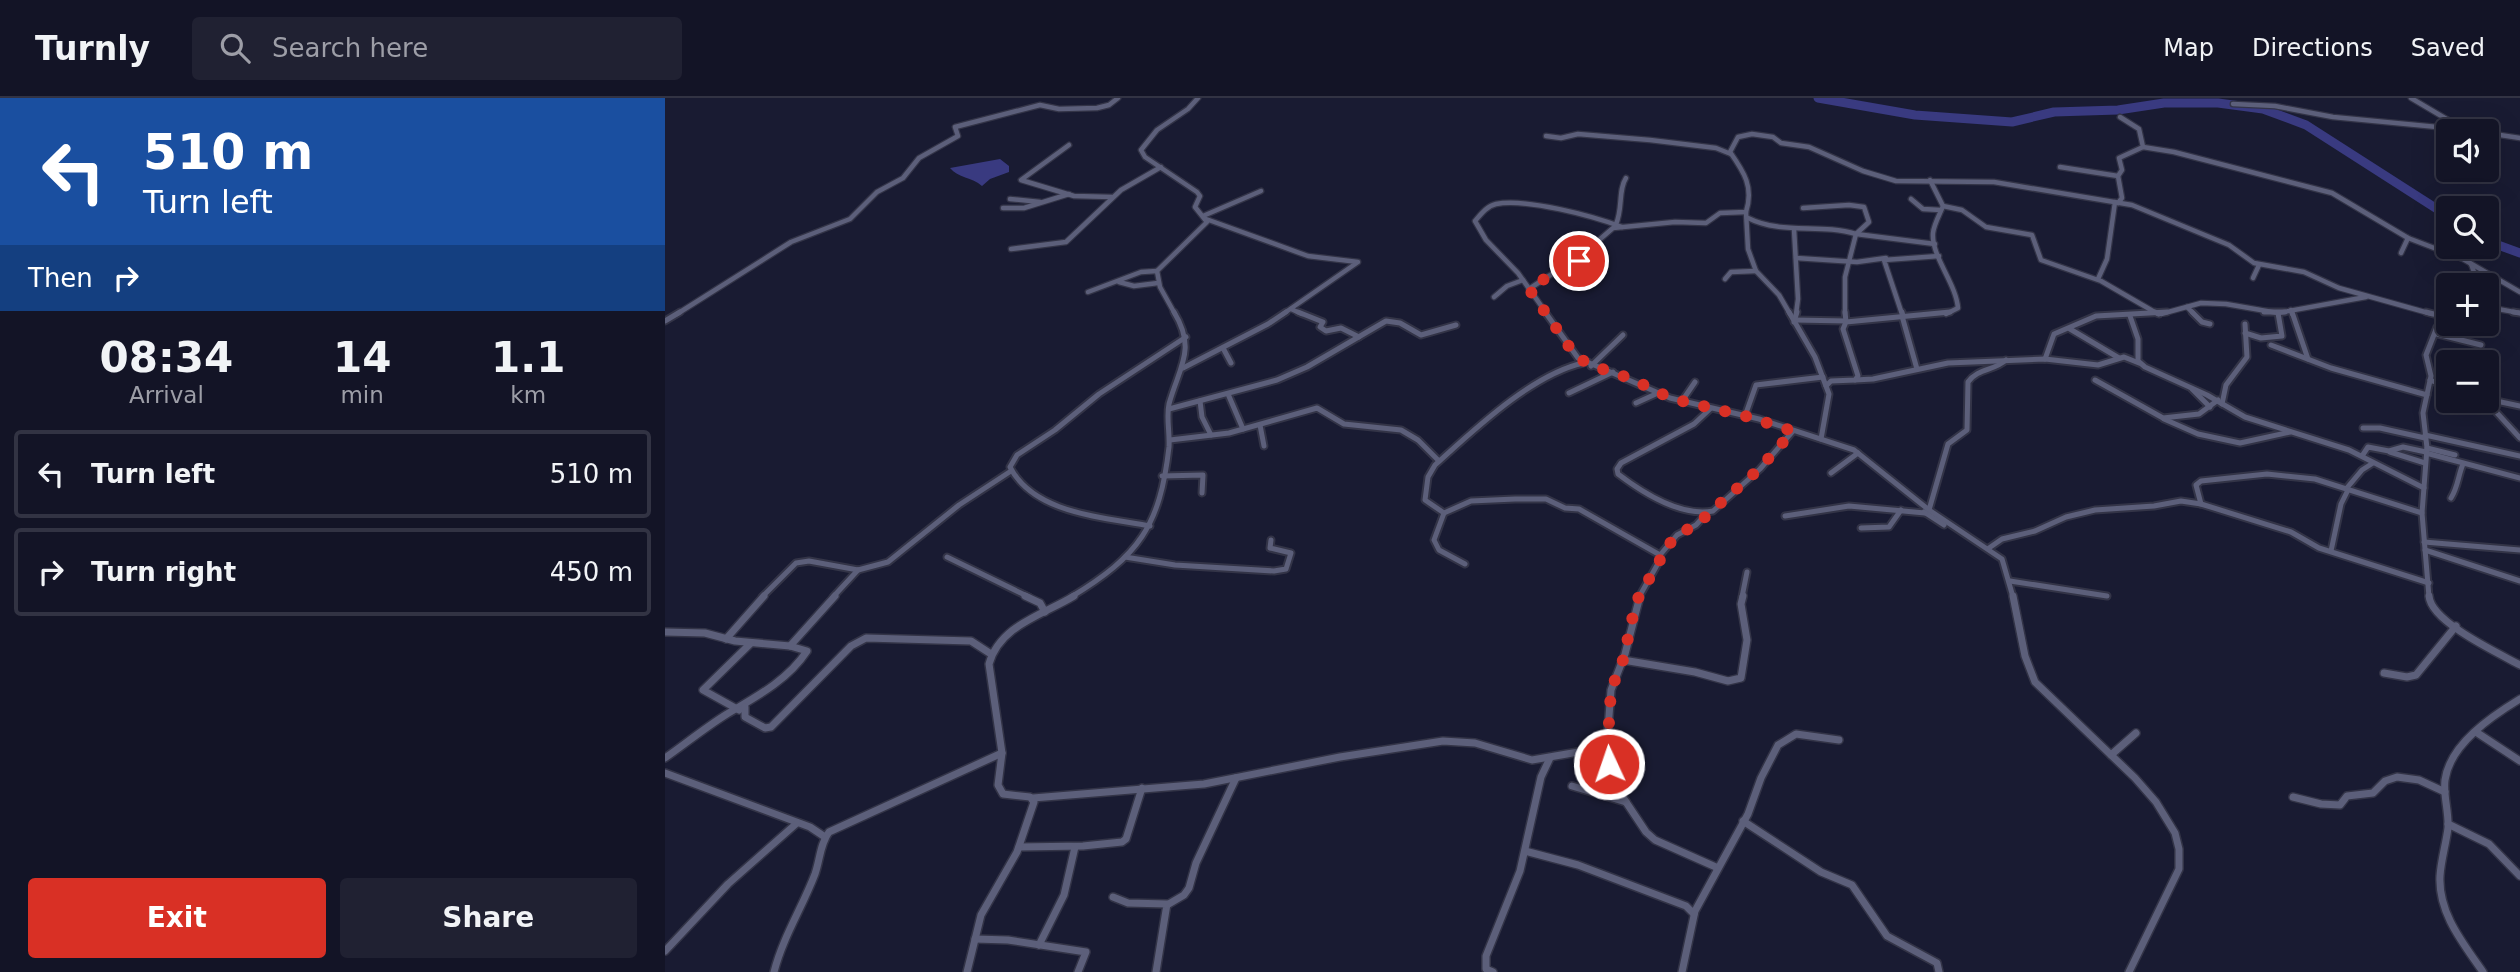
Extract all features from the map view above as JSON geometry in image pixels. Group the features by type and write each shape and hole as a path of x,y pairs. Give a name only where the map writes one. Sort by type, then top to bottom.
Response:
{"street":[{"path":"665,321 791,242 850,219 877,192 903,178 908,166 915,159 958,136 955,127 1040,105 1059,109 1097,108 1109,105 1118,98"},
{"path":"1183,368 1291,309 1358,262 1308,256 1205,217 1195,207 1200,196 1198,192 1145,158 1141,150 1157,130 1188,109 1198,98"},
{"path":"2411,98 2446,119"},
{"path":"2233,104 2275,106 2333,117 2436,127"},
{"path":"2120,117 2139,129 2143,147"},
{"path":"1546,136 1561,138 1578,134 1650,139 1716,148 1731,154 1741,165 1750,183 1748,249 1756,271 1779,295 1795,321 1815,357 1826,386 1829,405 1821,439"},
{"path":"1731,154 1738,137 1752,134 1818,150 1863,171 1891,180 1994,182 2116,202 2142,208 2195,229 2235,248 2259,265 2304,272 2325,283 2436,313"},
{"path":"2499,135 2520,138"},
{"path":"1069,145 1021,180 1069,194 1112,197"},
{"path":"2098,279 2107,259 2116,202 2122,195 2118,176 2122,170 2119,164 2121,155 2143,147 2174,152 2332,193 2408,238 2471,264 2520,292"},
{"path":"1011,249 1066,242 1089,216 1123,188 1138,177 1161,167"},
{"path":"2060,167 2118,176"},
{"path":"1619,226 1622,184 1626,178"},
{"path":"1795,321 1846,322 1945,314 1958,308 1957,295 1935,244 1933,234 1942,208 1930,180"},
{"path":"1114,186 1123,188"},
{"path":"1205,217 1261,191"},
{"path":"1003,208 1024,208 1069,194"},
{"path":"1010,199 1042,202"},
{"path":"1911,199 1923,209 1962,210 1986,227 2032,234 2041,260 2098,279 2159,314"},
{"path":"1935,244 1814,228 1794,229 1758,223 1747,215 1720,213 1706,223 1675,222 1638,228 1539,208 1498,204 1490,206 1477,218 1476,223 1486,240 1523,280 1575,355 1588,364 1682,401 1745,416 1858,453 1910,494 1927,512 1989,548 2001,559 2010,581 2025,656 2035,682 2112,755 2162,811 2175,833 2180,857 2179,869 2129,972"},
{"path":"1804,208 1849,205 1864,207 1868,222 1856,234 1846,261 1843,296 1846,322 1843,329 1858,374 1855,380"},
{"path":"1088,292 1147,270 1157,271 1204,228 1205,217"},
{"path":"1529,289 1619,226"},
{"path":"1794,229 1792,244 1796,258 1798,289 1795,321"},
{"path":"2401,253 2408,238"},
{"path":"1796,258 1846,261 1939,256"},
{"path":"1576,258 1586,264 1605,264"},
{"path":"1886,258 1884,261 1917,369"},
{"path":"2471,264 2473,273"},
{"path":"2253,278 2259,265"},
{"path":"1157,271 1158,282 1178,316 1186,337 1183,368 1169,409 1170,440 1150,526 1125,557 1093,582 1017,626 998,643 991,654 989,664 1002,753 998,785 1001,793 1033,798 1193,785 1394,747 1443,741 1475,743 1524,759 1551,758 1590,750 1607,755"},
{"path":"1725,279 1731,272 1756,271"},
{"path":"1494,297 1507,286 1523,280"},
{"path":"1119,282 1134,286 1158,282"},
{"path":"2045,359 2054,334 2096,316 2159,314 2212,303 2278,313 2325,306 2351,298 2375,298"},
{"path":"2187,307 2200,320 2210,324"},
{"path":"1291,309 1323,322 1320,327 1326,331 1341,328 1359,337"},
{"path":"2499,309 2520,313"},
{"path":"2291,310 2308,359"},
{"path":"2245,333 2261,338 2280,337 2283,333 2278,313"},
{"path":"2130,316 2138,339 2137,356 2140,364"},
{"path":"1169,409 1269,384 1387,320 1400,323 1420,335 1456,326"},
{"path":"2163,418 2199,414 2220,402 2227,379 2247,357 2249,350 2245,324"},
{"path":"2070,329 2119,358"},
{"path":"1444,513 1429,505 1425,497 1429,475 1439,461 1505,406 1570,364 1588,364 1623,335"},
{"path":"2436,336 2426,355 2430,380 2423,413 2426,451 2422,513 2429,601 2456,626 2520,665"},
{"path":"2445,336 2481,345"},
{"path":"1150,526 1080,512 1052,503 1029,491 1011,471 1011,464 1017,455 1044,438 1099,394 1186,337"},
{"path":"2271,345 2427,395"},
{"path":"1223,348 1231,363"},
{"path":"1826,386 1836,380 1855,380 1948,363 1976,364 2045,359 2098,365 2137,356"},
{"path":"2128,358 2190,386 2245,417 2335,444 2424,488"},
{"path":"1927,512 1948,444 1967,430 1965,399 1968,385 1977,372 2000,366 2006,360"},
{"path":"1569,393 1585,390 1613,372"},
{"path":"1745,416 1756,385 1823,377"},
{"path":"2095,380 2198,434 2240,443 2292,432"},
{"path":"2430,380 2436,382"},
{"path":"1682,401 1695,382"},
{"path":"2190,386 2210,407"},
{"path":"1636,403 1658,393"},
{"path":"1228,394 1243,429"},
{"path":"1200,401 1202,417 1212,435"},
{"path":"2499,402 2520,406"},
{"path":"1170,440 1243,429 1317,408 1345,424 1401,430 1418,440 1439,461"},
{"path":"1706,514 1687,510 1644,492 1621,477 1616,469 1626,459 1694,424 1710,409"},
{"path":"2498,413 2520,438"},
{"path":"1259,425 1264,446"},
{"path":"2363,428 2380,428 2425,436 2520,456"},
{"path":"1719,868 1655,840 1646,832 1626,802 1607,755 1611,690 1623,660 1636,602 1660,560 1660,555 1677,535 1694,526 1760,468 1793,431"},
{"path":"2362,456 2368,447 2425,463"},
{"path":"2389,451 2401,447 2455,456"},
{"path":"2426,451 2463,464 2520,478"},
{"path":"1831,473 1858,453"},
{"path":"2331,551 2347,489 2361,470 2373,463"},
{"path":"2451,498 2457,489 2457,478 2463,464"},
{"path":"726,639 780,577 796,563 809,561 858,570 887,562 959,505 1011,471"},
{"path":"2201,504 2196,492 2197,483 2242,475 2267,474 2315,480 2422,513"},
{"path":"1162,476 1204,475 1202,493"},
{"path":"1465,564 1441,552 1433,543 1444,513 1476,500 1546,499 1565,508 1579,509 1660,555"},
{"path":"1989,548 2002,539 2035,531 2055,520 2095,510 2154,506 2177,501 2201,504 2288,531 2331,551 2429,583"},
{"path":"1785,516 1850,506 1927,512"},
{"path":"1861,528 1889,527 1901,510"},
{"path":"1125,557 1187,566 1274,571 1286,569 1291,561 1291,552 1271,549 1271,540"},
{"path":"2425,546 2461,542 2520,550"},
{"path":"2425,546 2520,581"},
{"path":"947,557 1040,603 1045,612"},
{"path":"790,646 858,570"},
{"path":"1623,660 1695,672 1728,681 1741,678 1747,640 1741,604 1747,572"},
{"path":"2010,581 2107,596"},
{"path":"2384,673 2407,677 2416,675 2456,626"},
{"path":"665,632 705,633 726,639 790,646 807,651 799,663 742,708 726,715 665,758"},
{"path":"751,643 703,690 742,708 745,717 765,728 771,727 851,646 866,638 971,641 991,654"},
{"path":"2483,972 2450,924 2443,900 2440,879 2448,824 2445,779 2451,761 2476,732 2490,718 2520,699"},
{"path":"2476,732 2520,761"},
{"path":"2112,755 2136,733"},
{"path":"1682,972 1694,914 1782,741 1796,734 1839,740"},
{"path":"774,972 786,936 816,871 825,837 845,823 1002,753"},
{"path":"1493,972 1486,968 1486,956 1500,926 1525,851 1541,777 1551,758"},
{"path":"665,774 797,823 825,837"},
{"path":"2293,797 2321,804 2340,805 2347,796 2373,793 2386,779 2393,777 2423,782 2445,793"},
{"path":"1113,897 1128,903 1167,905 1184,895 1236,778"},
{"path":"1572,786 1626,802"},
{"path":"1019,847 1075,847 1122,842 1126,839 1142,788"},
{"path":"967,972 981,915 1019,847 1027,828 1033,798"},
{"path":"1743,821 1821,872 1852,885 1887,936 1937,963 1939,972"},
{"path":"665,951 694,918 776,839 797,823"},
{"path":"2448,824 2489,844 2520,876"},
{"path":"1039,945 1064,895 1075,847"},
{"path":"1525,851 1578,865 1686,906 1694,914"},
{"path":"1156,972 1167,905"},
{"path":"975,939 1008,940 1086,952 1078,972"}],"shaded area":[{"path":"1000,159 1009,166 1009,172 990,179 982,186 950,168"}],"waterway":[{"path":"1818,98 1915,115 2012,122 2054,112 2118,110 2164,103 2218,103 2263,109 2306,125 2436,208"},
{"path":"2499,245 2520,253"}],"route":[{"path":"1579,261 1576,258 1534,283 1529,289 1575,355 1591,366 1632,379 1670,398 1793,431 1760,468 1696,525 1677,535 1660,555 1660,560 1636,602 1622,666 1611,690 1608,706 1609,764"}]}
